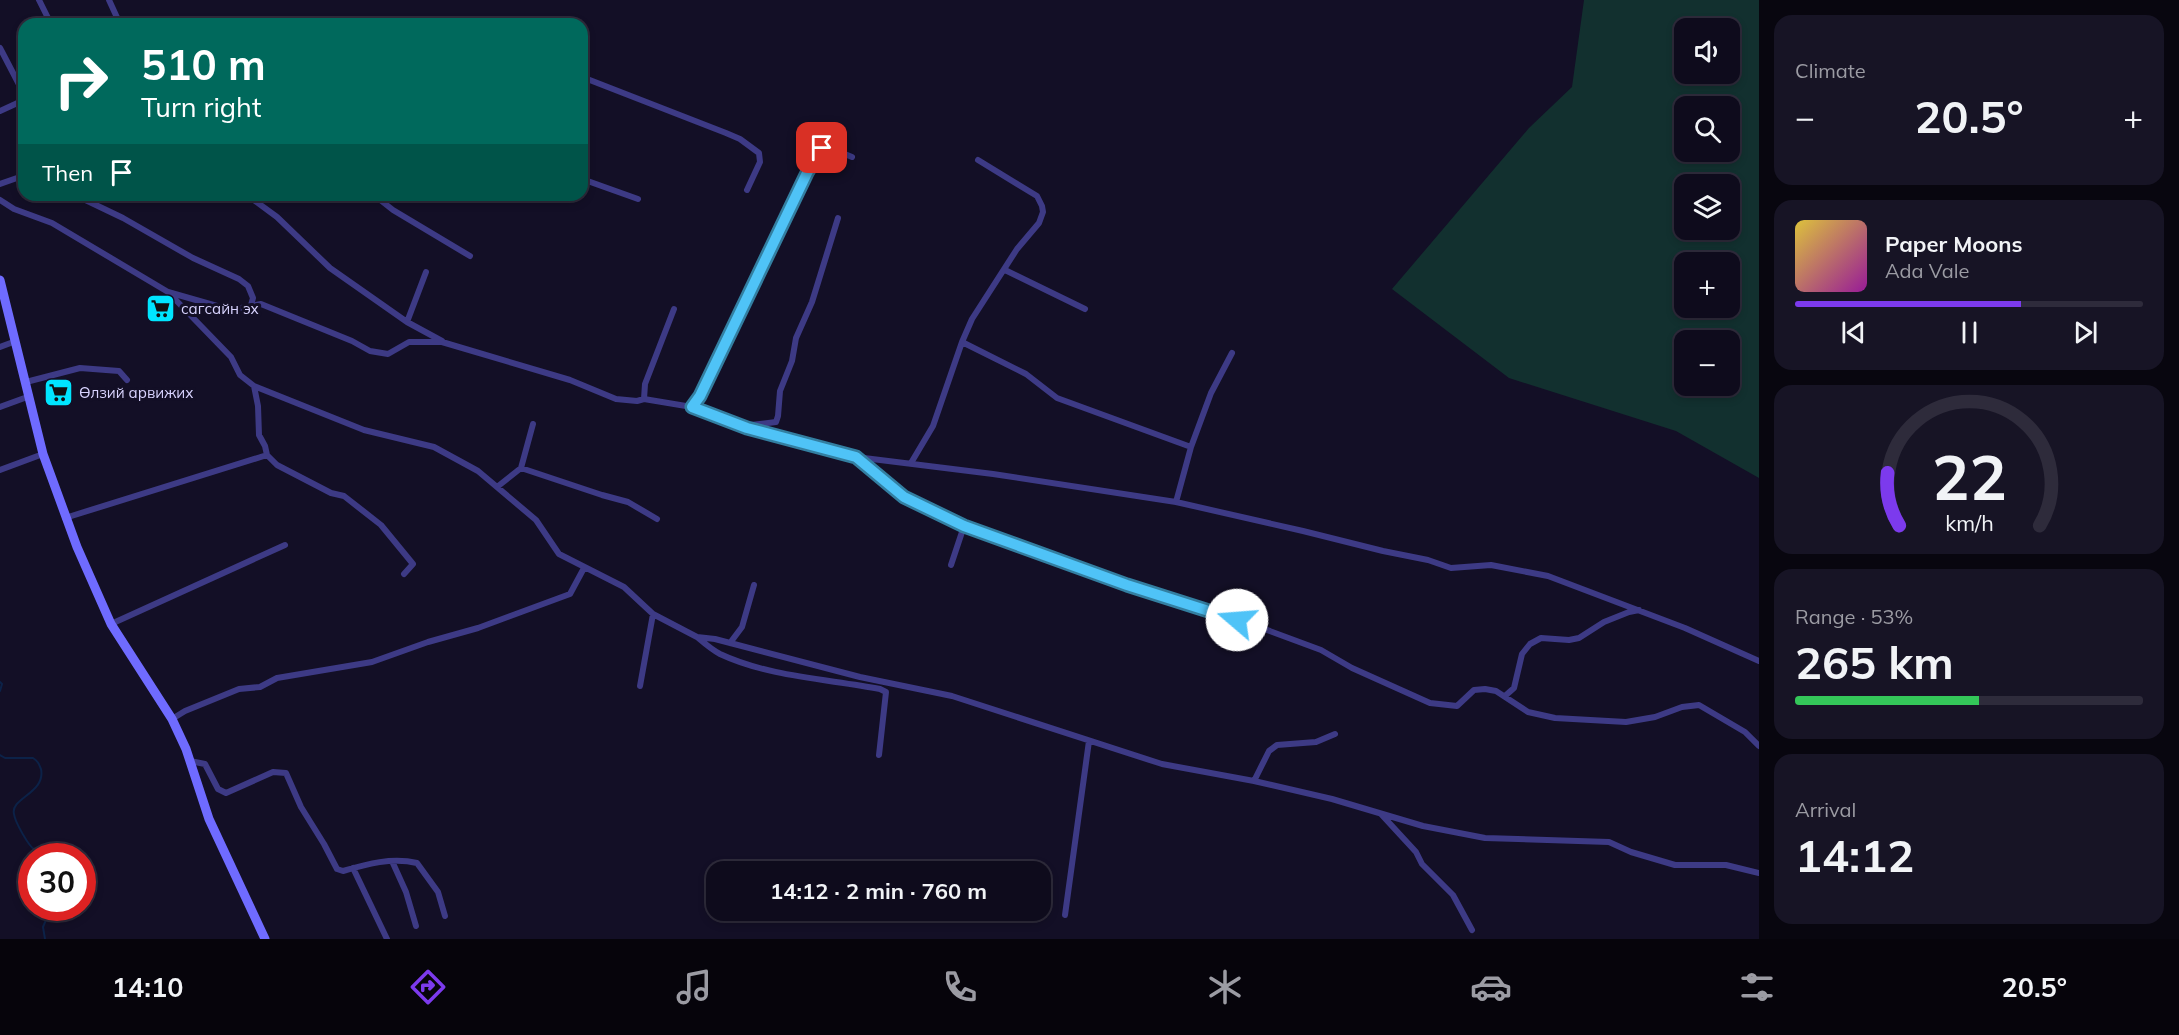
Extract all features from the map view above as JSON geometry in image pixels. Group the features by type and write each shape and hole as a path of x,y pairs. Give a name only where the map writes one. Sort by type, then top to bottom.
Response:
{"main road":[{"path":"0,280 43,454 65,518 111,624 172,719 190,761 210,819 265,939"}],"street":[{"path":"39,0 48,18"},
{"path":"109,0 117,18"},
{"path":"0,48 18,82"},
{"path":"588,79 741,139 759,153 760,162 747,190"},
{"path":"0,111 18,103"},
{"path":"692,407 700,396 807,173 822,148 828,147 852,157"},
{"path":"911,463 933,426 972,319 1017,249 1039,223 1042,206 1036,196 978,160"},
{"path":"0,184 18,178"},
{"path":"588,181 638,199"},
{"path":"0,200 14,209 52,223 168,292 231,310 261,304 370,351 388,354 410,342 442,342"},
{"path":"88,201 123,218 193,258 239,279 248,286 253,298 251,305"},
{"path":"255,201 277,217 330,268 407,322 442,342 570,380 616,399 637,401 644,399 692,407 747,428 856,457 993,474 1176,502 1428,560 1450,568 1491,565 1548,576 1639,610 1759,661"},
{"path":"382,201 470,256"},
{"path":"747,428 751,425 776,422 780,391 792,361 796,338 812,302 838,218"},
{"path":"1005,270 1085,309"},
{"path":"407,322 426,272"},
{"path":"168,292 231,357 240,375 254,386 364,430 434,447 478,471 536,520 558,554 624,586 653,614 697,637 719,653 749,664 791,674 880,689 886,692 879,755"},
{"path":"644,399 645,384 674,309"},
{"path":"0,347 16,341"},
{"path":"962,342 1026,374 1057,398 1191,447"},
{"path":"1176,502 1191,447 1211,393 1232,353"},
{"path":"26,382 80,368 119,371 127,380"},
{"path":"254,386 258,406 259,435 267,455 278,465 332,493 344,496 381,525 413,564 404,574"},
{"path":"0,407 30,396"},
{"path":"497,487 521,468 533,424"},
{"path":"0,470 43,454"},
{"path":"65,518 267,455"},
{"path":"856,457 904,497 964,526 1127,585 1259,627 1321,650 1352,668 1430,703 1457,706 1474,690 1485,688 1505,696 1528,712 1555,718 1611,722 1655,717 1682,707 1699,705 1745,732 1759,746"},
{"path":"521,468 628,502 657,519"},
{"path":"951,565 964,526"},
{"path":"111,624 285,545"},
{"path":"172,719 185,711 239,689 260,687 277,678 372,662 428,642 478,628 570,594 584,568"},
{"path":"730,643 742,627 753,585"},
{"path":"1505,696 1514,688 1522,654 1530,644 1541,638 1569,640 1579,638 1604,622 1639,610"},
{"path":"640,686 653,614"},
{"path":"697,637 730,643 860,677 952,696 1162,764 1254,781 1332,799 1423,826 1485,838 1609,842 1631,852 1674,865 1726,865 1759,873"},
{"path":"842,682 860,677"},
{"path":"1254,781 1269,751 1277,745 1316,742 1335,734"},
{"path":"1065,915 1089,741"},
{"path":"190,761 205,764 218,789 226,793 273,772 286,772 301,807 335,867 343,871 392,861 404,860 417,863 438,892 445,916"},
{"path":"1381,813 1416,852 1422,864 1453,895 1472,930"},
{"path":"392,861 406,892 416,926"},
{"path":"353,868 387,939"}],"green space":[{"path":"1584,0 1759,0 1759,478 1676,431 1509,378 1392,289 1529,128 1572,87"}],"waterway":[{"path":"0,682 2,684 0,691"},
{"path":"0,755 5,758 33,758 41,769 41,777 34,790 14,808 15,818 28,843"},
{"path":"45,939 43,927 46,921"}],"place":[{"name":"сагсайн эх","path":"160,308"},
{"name":"Өлзий арвижих","path":"58,392"}],"route":[{"path":"822,148 807,173 700,396 692,407 747,428 856,457 904,497 964,526 1127,585 1237,620"}]}
